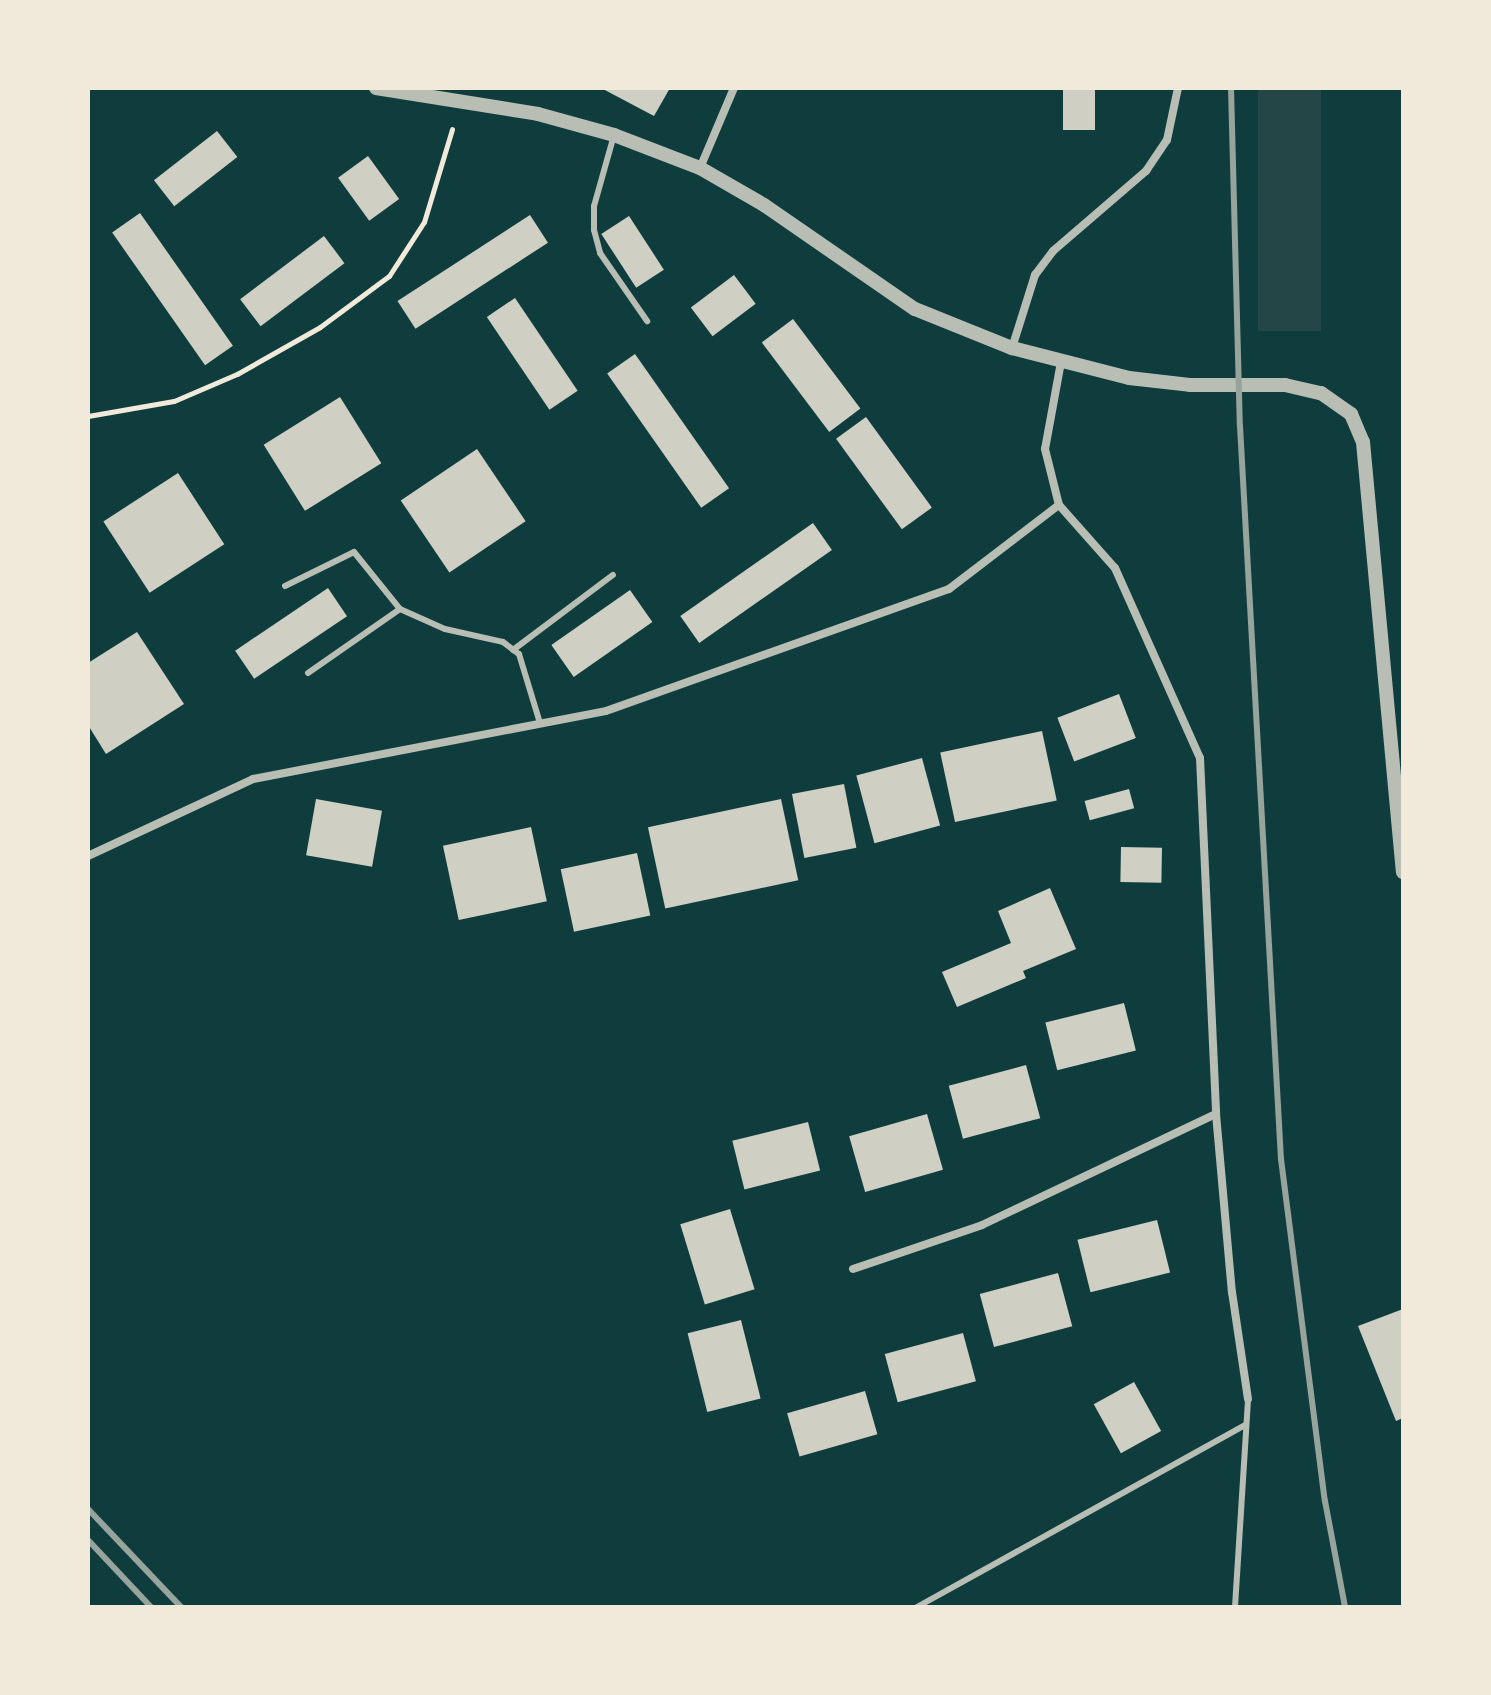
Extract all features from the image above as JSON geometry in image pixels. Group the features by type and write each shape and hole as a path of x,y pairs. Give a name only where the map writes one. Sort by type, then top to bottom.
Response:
{"street":[{"path":"376,88 538,114 614,135 700,168 764,205 915,309 1012,348 1129,378 1190,385 1285,385 1321,393 1351,414 1363,442 1403,872"},
{"path":"700,168 734,88"},
{"path":"1012,348 1035,275 1053,251 1146,171 1167,140 1178,88"},
{"path":"1061,362 1045,449 1059,505 1115,568 1200,758 1216,1114 1232,1292 1248,1399"},
{"path":"88,856 253,779 606,711 949,589 1059,505"},
{"path":"853,1269 982,1225 1216,1114"}],"lane":[{"path":"614,135 594,206 594,230 600,253 647,321"},
{"path":"285,586 354,552 400,609 519,654 540,723"},
{"path":"513,650 613,575"},
{"path":"308,673 400,609"},
{"path":"1235,1607 1248,1399"},
{"path":"917,1607 1246,1425"}],"path":[{"path":"88,416 174,401 237,374 320,327 389,276 433,201 452,129"}],"shaded area":[{"path":"1258,88 1321,88 1321,331 1258,331"}],"building":[{"path":"601,88 670,88 654,116"},
{"path":"1063,88 1095,88 1095,130 1063,130"},
{"path":"217,131 237,157 174,206 154,180"},
{"path":"368,156 399,199 369,221 338,178"},
{"path":"140,213 233,346 205,365 112,233"},
{"path":"530,215 548,243 415,329 397,301"},
{"path":"629,216 664,270 636,288 601,234"},
{"path":"324,236 344,263 261,326 240,299"},
{"path":"734,275 756,304 713,336 691,307"},
{"path":"515,298 578,391 549,410 487,317"},
{"path":"793,319 860,408 829,432 762,342"},
{"path":"635,354 729,488 701,508 607,374"},
{"path":"340,397 381,463 305,511 264,445"},
{"path":"866,417 932,508 902,529 836,439"},
{"path":"477,449 526,521 449,573 401,500"},
{"path":"178,473 224,544 150,593 103,521"},
{"path":"813,523 832,550 699,643 680,616"},
{"path":"328,588 347,616 254,679 235,651"},
{"path":"630,590 652,622 574,677 551,645"},
{"path":"137,632 184,704 106,754 88,725 88,663"},
{"path":"1119,694 1136,738 1074,762 1057,718"},
{"path":"1042,731 1057,800 955,822 940,753"},
{"path":"922,758 940,826 874,843 856,776"},
{"path":"844,784 856,848 804,858 792,794"},
{"path":"1129,789 1134,808 1090,820 1085,801"},
{"path":"316,799 382,811 372,867 306,855"},
{"path":"781,799 798,880 665,908 648,827"},
{"path":"531,827 547,901 459,920 443,846"},
{"path":"1121,847 1162,848 1161,883 1120,882"},
{"path":"637,853 650,916 574,932 561,869"},
{"path":"1050,888 1076,949 1023,971 1026,978 957,1007 942,972 1011,943 998,911"},
{"path":"1124,1003 1136,1051 1057,1070 1045,1023"},
{"path":"1026,1065 1040,1118 963,1139 949,1086"},
{"path":"927,1114 943,1170 865,1192 849,1136"},
{"path":"808,1122 820,1171 744,1189 732,1141"},
{"path":"730,1209 755,1289 705,1305 680,1224"},
{"path":"1157,1220 1170,1272 1090,1292 1077,1240"},
{"path":"1058,1273 1072,1326 994,1347 980,1294"},
{"path":"1403,1309 1403,1418 1396,1421 1358,1326"},
{"path":"741,1320 761,1399 707,1412 688,1333"},
{"path":"963,1333 976,1381 898,1402 885,1354"},
{"path":"1134,1382 1161,1431 1121,1453 1094,1404"},
{"path":"865,1391 877,1434 800,1457 787,1413"}],"railway":[{"path":"1231,88 1240,426 1281,1159 1325,1501 1345,1607"},
{"path":"88,1509 181,1607"},
{"path":"88,1540 151,1607"}]}
